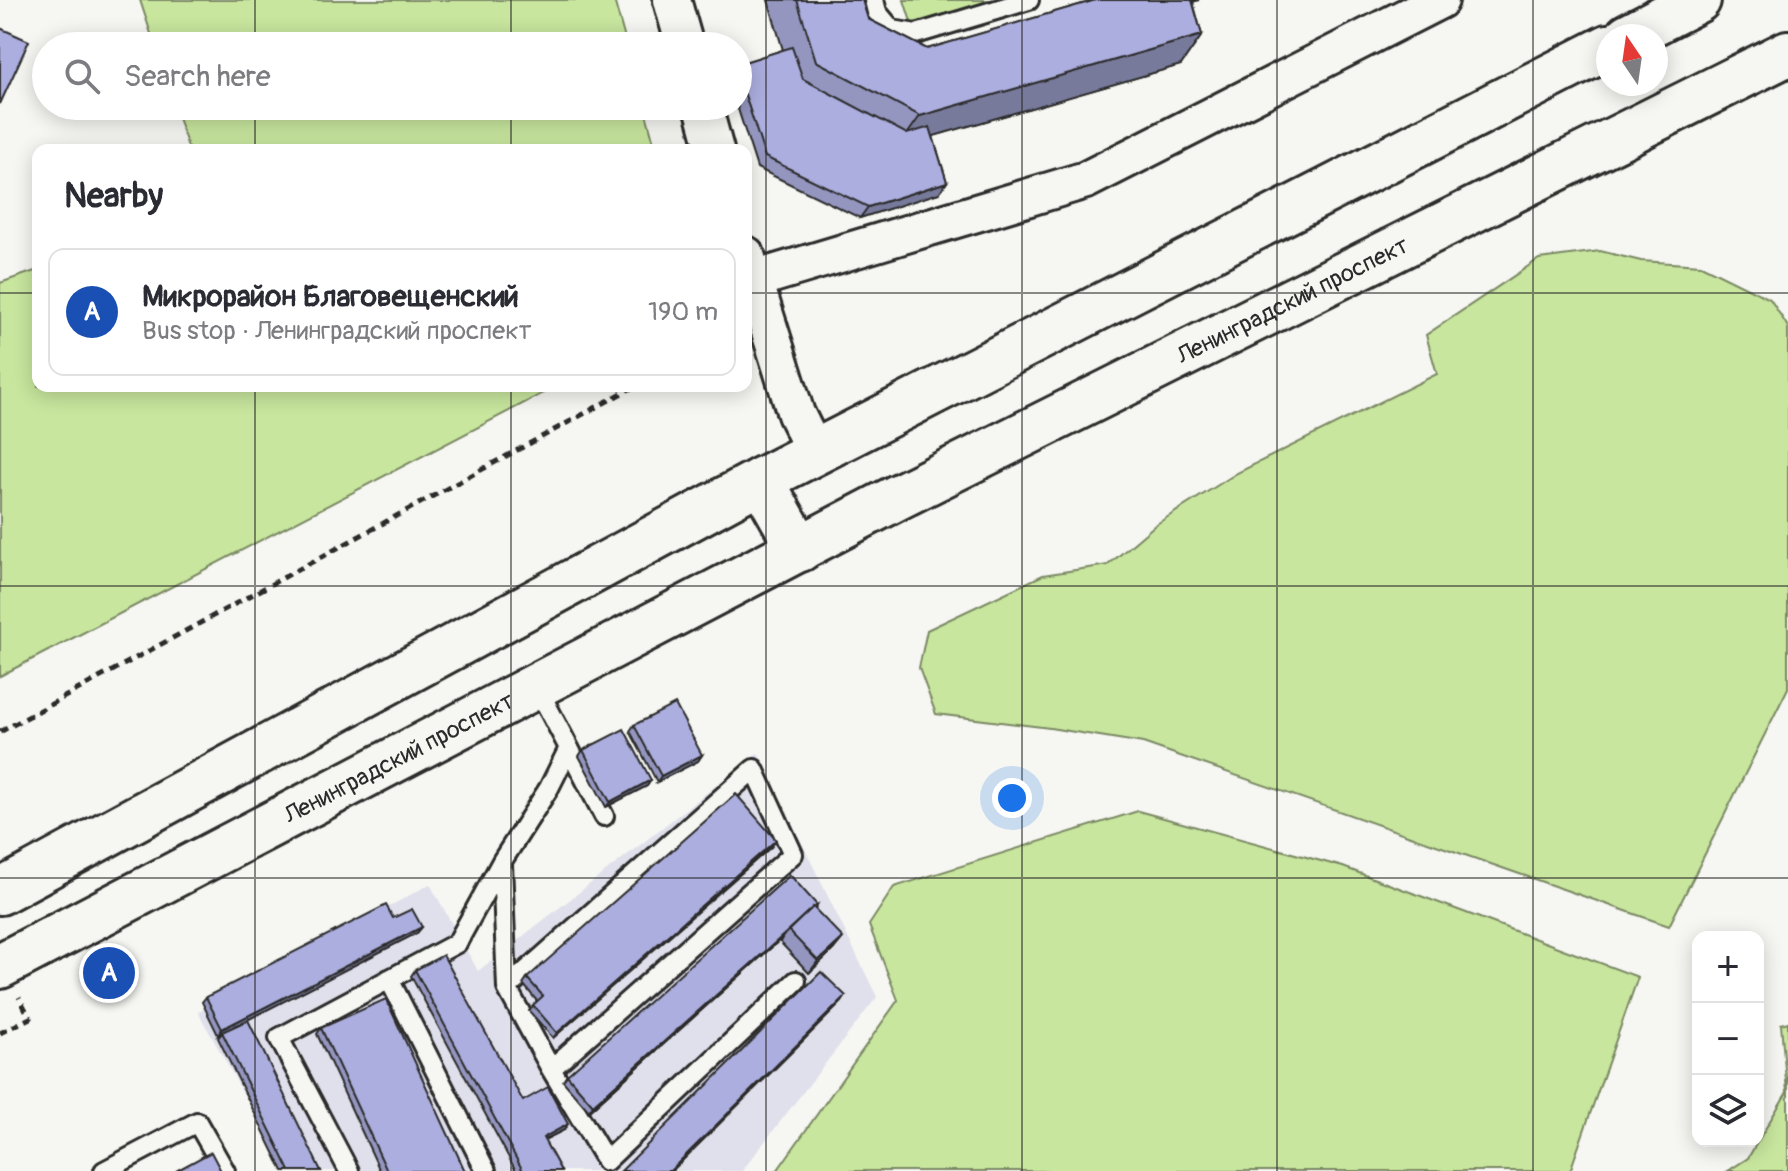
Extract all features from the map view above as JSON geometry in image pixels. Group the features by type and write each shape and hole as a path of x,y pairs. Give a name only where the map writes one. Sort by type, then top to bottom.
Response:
{"main road":[{"path":"1651,24 1698,0"},
{"path":"0,892 761,480 1596,53"},
{"name":"Ленинградский проспект","path":"0,966 800,549 1788,53"},
{"path":"761,480 800,549"}],"street":[{"path":"672,0 681,32"},
{"path":"752,266 1086,180 1440,0"},
{"path":"707,120 713,144"},
{"path":"752,273 796,414 815,452"}],"lane":[{"path":"874,0 877,12 892,30 916,34 1029,0"},
{"path":"537,687 604,816"},
{"path":"349,1171 279,1038 457,943 502,861 549,788 569,748"},
{"path":"507,988 754,769 793,854 551,1069"},
{"path":"502,861 507,988 606,1161 796,981"},
{"path":"389,979 486,1171"},
{"path":"104,1171 197,1122 225,1171"}],"path":[{"path":"0,732 624,392"}],"shaded area":[{"path":"758,753 877,997 742,1171 287,1171 198,1012 430,884 478,971"}],"green space":[{"path":"140,0 614,0 623,32 150,32"},
{"path":"904,0 998,0 912,25"},
{"path":"179,120 648,120 654,144 187,144"},
{"path":"1600,251 1641,261 1701,265 1770,299 1788,327 1788,688 1669,926 1143,743 936,714 919,668 927,630 1043,575 1108,565 1155,525 1237,473 1437,374 1426,335 1539,259"},
{"path":"32,272 32,392 545,392 0,676 0,283"},
{"path":"1138,811 1343,867 1638,977 1570,1171 777,1171 898,1000 869,925 894,887"},
{"path":"1788,1022 1788,1171 1728,1171 1748,1158 1754,1147 1764,1147 1764,1131 1787,1092 1781,1024"}],"building":[{"path":"797,0 862,0 868,19 927,49 1096,0 1192,0 1202,35 920,116 816,61"},
{"path":"0,28 29,41 0,104"},
{"path":"792,47 803,79 907,134 930,127 947,182 868,207 765,157 752,117 752,60"},
{"path":"675,704 702,755 661,776 634,725"},
{"path":"624,729 651,780 610,802 583,750"},
{"path":"736,794 776,840 557,1033 533,1005 543,996 527,978"},
{"path":"790,875 817,905 593,1105 567,1075"},
{"path":"386,905 393,918 412,909 422,927 222,1029 206,997"},
{"path":"813,907 843,938 818,961 788,930"},
{"path":"443,955 523,1101 548,1087 568,1124 543,1138 561,1171 523,1171 415,970"},
{"path":"821,972 846,996 670,1171 621,1171"},
{"path":"386,999 465,1171 387,1171 321,1028"},
{"path":"248,1020 321,1171 290,1171 222,1032"},
{"path":"211,1152 221,1171 176,1171"}],"place":[{"name":"Микрорайон Благовещенский","path":"109,973"}]}
